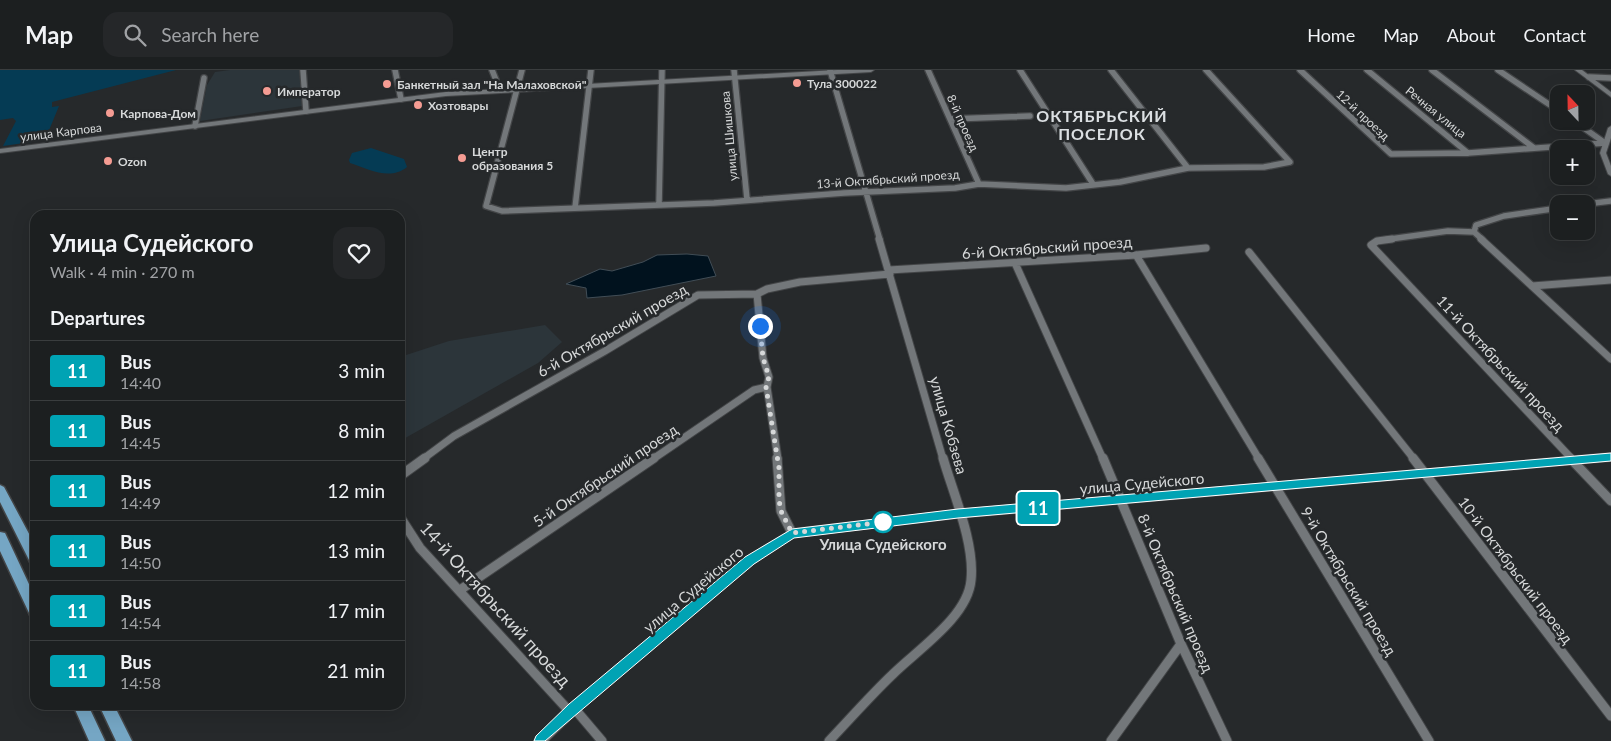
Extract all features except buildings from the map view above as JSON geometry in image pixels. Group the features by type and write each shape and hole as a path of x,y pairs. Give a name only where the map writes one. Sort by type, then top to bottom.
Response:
{"main road":[{"name":"улица Карпова","path":"0,151 401,98 518,88 662,81 735,74 871,70"},
{"path":"0,490 30,548"},
{"path":"0,537 30,600"},
{"path":"82,710 97,741"},
{"path":"108,710 124,741"}],"street":[{"path":"303,70 306,111"},
{"path":"394,70 401,98"},
{"path":"492,70 496,80 495,90"},
{"path":"518,88 522,70"},
{"path":"575,208 591,70"},
{"path":"659,204 662,70"},
{"name":"8-й проезд","path":"928,70 979,184"},
{"path":"1020,70 1093,184"},
{"path":"1111,70 1188,168"},
{"name":"13-й Октябрьский проезд","path":"518,88 486,206 502,211 659,204 677,205 746,199 955,188 979,184 1066,188 1120,182 1188,168 1264,166 1290,162 1206,70"},
{"name":"12-й проезд","path":"1300,70 1391,154 1468,153"},
{"name":"Речная улица","path":"1367,70 1468,153"},
{"path":"1432,70 1534,148"},
{"path":"1498,70 1550,105"},
{"path":"1578,70 1611,94"},
{"name":"улица Кобзева","path":"829,741 899,668 957,612 967,597 971,584 969,548 830,71"},
{"name":"улица Шишкова","path":"735,74 746,199"},
{"path":"1589,77 1611,78"},
{"path":"196,126 204,78"},
{"path":"950,119 1030,116"},
{"path":"1611,128 1603,153 1611,174"},
{"path":"1587,130 1605,143"},
{"path":"1468,153 1605,143"},
{"path":"1595,203 1611,200"},
{"path":"1550,209 1504,216 1476,225 1474,232 1611,359"},
{"name":"11-й Октябрьский проезд","path":"1474,232 1448,231 1377,241 1371,245 1611,501"},
{"name":"6-й Октябрьский проезд","path":"405,472 454,436 605,351 688,299 698,295 717,293 757,294 765,288 889,272 1136,255 1206,248"},
{"name":"10-й Октябрьский проезд","path":"1249,252 1425,473 1611,716"},
{"name":"9-й Октябрьский проезд","path":"1136,255 1429,741"},
{"name":"8-й Октябрьский проезд","path":"1015,263 1122,500 1181,644 1227,741"},
{"path":"1532,286 1611,280"},
{"path":"757,294 763,358 769,377 766,387 779,468 780,506 792,533"},
{"name":"5-й Октябрьский проезд","path":"460,590 754,390 766,387"},
{"name":"улица Судейского","path":"540,741 572,710 750,561 792,533 958,514 1611,457"},
{"name":"14-й Октябрьский проезд","path":"405,525 420,548 453,585 460,590 602,741"},
{"path":"1111,741 1181,644"}],"shaded area":[{"path":"0,70 176,70 52,102 52,107 59,106 45,140 3,146 16,121 13,118 0,120"},
{"path":"230,70 299,70 302,106 200,121 207,85 215,72"},
{"path":"371,148 404,159 407,167 393,173 386,173 371,171 350,163 349,160 352,153"},
{"path":"687,254 708,256 716,276 622,295 587,298 586,288 566,284 600,269 612,271 643,262 657,255"},
{"path":"545,325 562,342 538,363 405,438 405,355 449,341"}],"bus line":[{"name":"11","path":"540,741 574,708 763,550 792,533 822,528 958,514 1611,457"}],"place":[{"name":"Тула 300022","path":"797,83"},
{"name":"Банкетный зал \"На Малаховской\"","path":"387,84"},
{"name":"Император","path":"267,91"},
{"name":"Хозтовары","path":"418,105"},
{"name":"Карпова-Дом","path":"110,113"},
{"name":"Центр образования 5","path":"462,158"},
{"name":"Ozon","path":"108,161"},
{"name":"Улица Судейского","path":"883,522"}],"district":[{"name":"ОКТЯБРЬСКИЙ ПОСЕЛОК","path":"1102,124"}],"route":[{"path":"760,326 763,358 769,377 766,387 780,477 779,500 781,511 792,533 883,522"}]}
